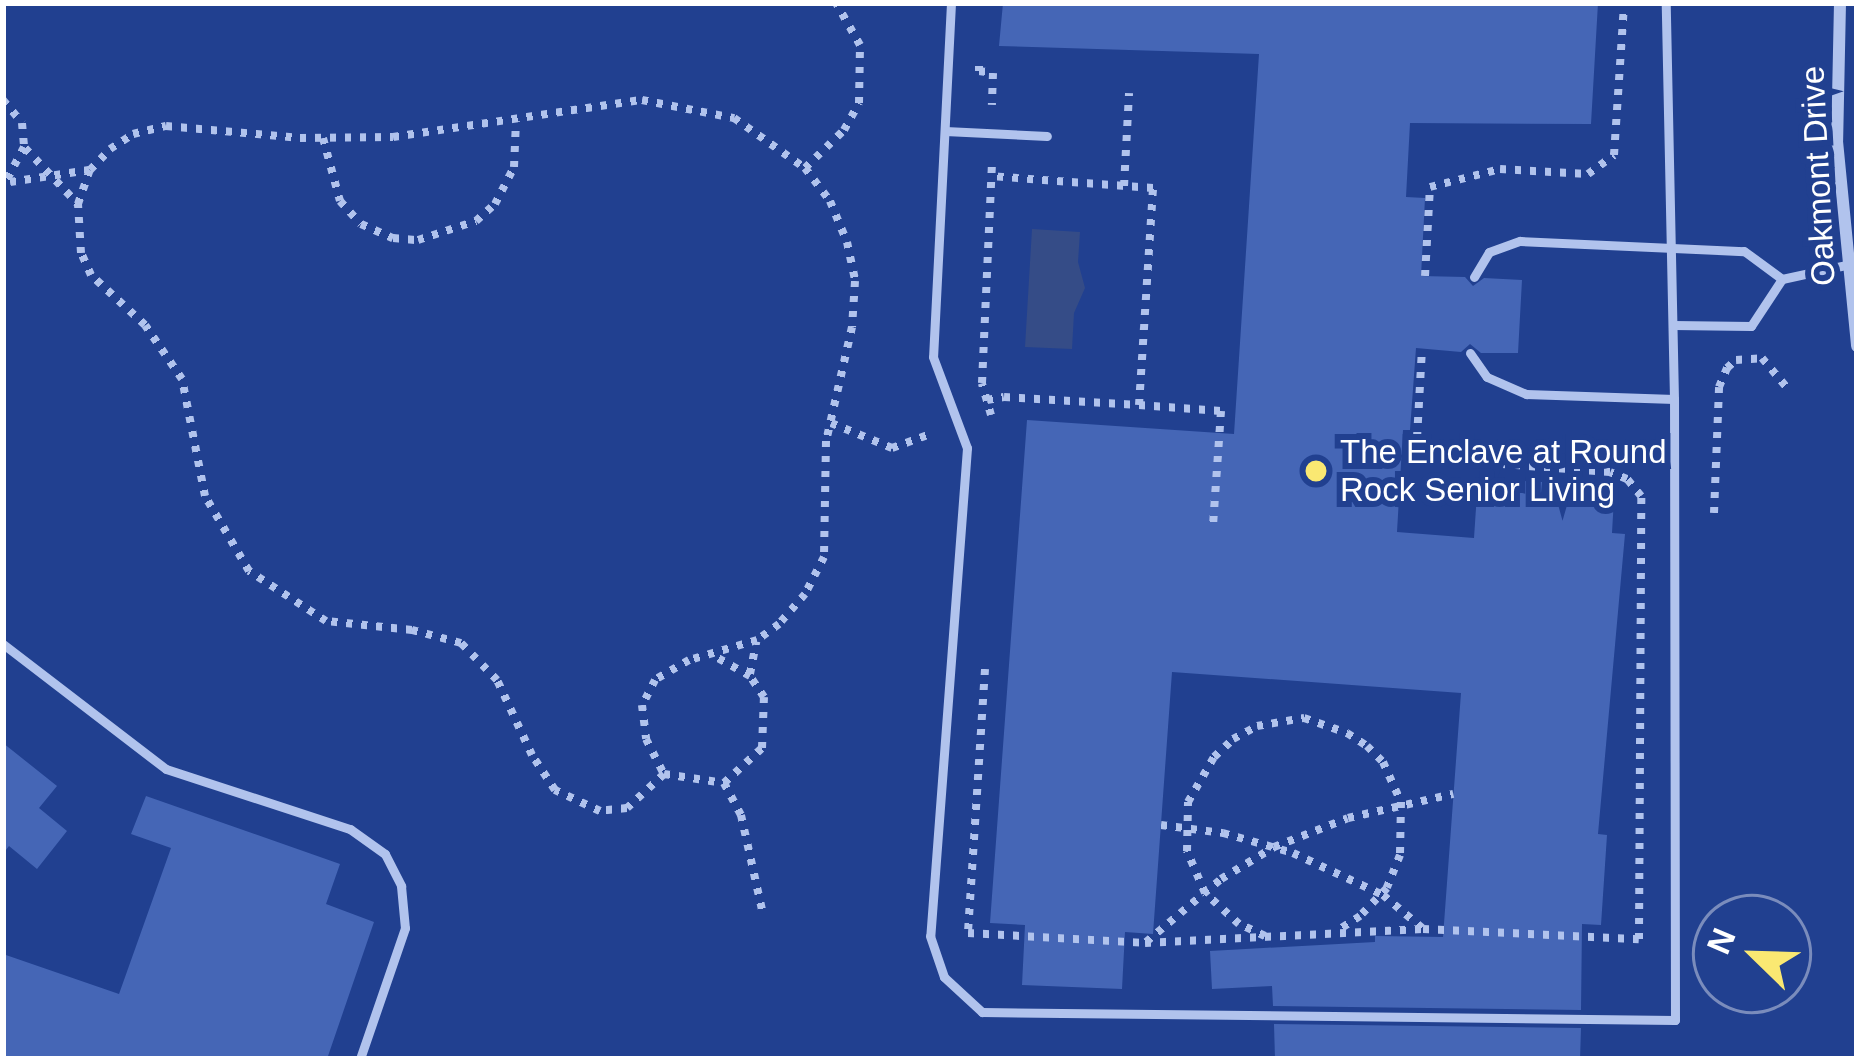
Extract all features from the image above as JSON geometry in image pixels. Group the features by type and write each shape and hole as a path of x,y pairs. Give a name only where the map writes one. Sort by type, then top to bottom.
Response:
{"street":[{"name":"Oakmont Drive","path":"1840,3 1837,141 1857,346"}],"lane":[{"path":"951,3 933,357 967,448 930,936 944,977 982,1012 1675,1020 1674,399 1666,3"},
{"path":"944,131 1047,136"},
{"path":"1474,278 1489,252 1520,241 1744,251 1782,279"},
{"path":"1673,325 1751,326 1782,279 1846,265"},
{"path":"1470,352 1487,377 1526,394 1674,399"},
{"path":"3,644 166,769 350,829 385,854 401,886 405,928 360,1059"}],"path":[{"path":"805,168 844,130 860,103 860,45 836,3"},
{"path":"1425,276 1430,187 1500,169 1588,174 1614,155 1624,3"},
{"path":"980,48 979,71 992,73 992,107"},
{"path":"1124,186 1129,92"},
{"path":"3,100 22,123 25,147 78,204"},
{"path":"642,100 687,104 734,118 805,168 830,201 847,242 855,281 852,327 831,422 824,557 805,594 757,640 670,668 655,680 642,705 646,739 664,774 627,808 600,811 581,805 554,790 497,680 461,643 412,630 326,620 249,571 206,496 182,379 145,325 91,275 81,253 78,204 90,170 133,134 166,126 322,138 393,137 642,100"},
{"path":"322,138 340,201 361,224 393,238 418,241 476,221 495,204 514,167 517,121"},
{"path":"6,185 25,147"},
{"path":"992,160 982,383 995,431"},
{"path":"6,185 90,170"},
{"path":"991,176 1153,188 1138,405"},
{"path":"985,657 968,933 1145,943 1423,929 1639,939 1641,496 1627,479 1610,472 1475,462 1417,439 1422,349"},
{"path":"1714,513 1720,387 1727,368 1736,359 1762,358 1786,387"},
{"path":"987,400 1004,397 1221,411 1213,525"},
{"path":"831,422 892,448 928,435"},
{"path":"750,676 757,640"},
{"path":"714,656 750,676 764,697 761,748 724,783"},
{"path":"1266,937 1239,924 1205,893 1187,851 1185,826 1192,791 1214,757 1245,733 1304,718 1348,733 1383,762 1401,802 1400,855 1383,895 1332,934"},
{"path":"664,774 724,783"},
{"path":"724,783 741,815 763,914"},
{"path":"1145,943 1205,893 1274,848 1401,802 1454,794"},
{"path":"1161,825 1185,826 1274,848 1383,895 1423,929"}],"water":[{"path":"1032,229 1080,232 1078,262 1085,288 1074,313 1072,349 1025,347"}],"building":[{"name":"The Enclave at Round Rock Senior Living","path":"1003,3 1598,3 1591,124 1410,123 1406,197 1425,198 1421,276 1465,277 1473,286 1484,278 1522,280 1518,353 1481,353 1470,344 1461,352 1416,348 1410,430 1403,430 1397,532 1474,538 1478,478 1542,482 1541,493 1614,498 1612,533 1625,534 1598,834 1607,835 1601,925 1582,924 1581,1010 1273,1006 1272,986 1212,989 1210,951 1375,942 1375,936 1443,937 1461,693 1172,672 1153,934 1125,932 1122,989 1022,985 1025,925 990,923 1027,420 1234,434 1259,54 999,46"},
{"path":"3,743 57,786 39,808 67,831 37,869 9,846 3,854"},
{"path":"146,796 340,864 326,904 374,922 327,1059 3,1059 3,954 119,994 171,848 131,834"},
{"path":"1274,1024 1581,1028 1580,1059 1275,1059"}],"place":[{"name":"The Enclave at Round Rock Senior Living","path":"1316,471"}]}
